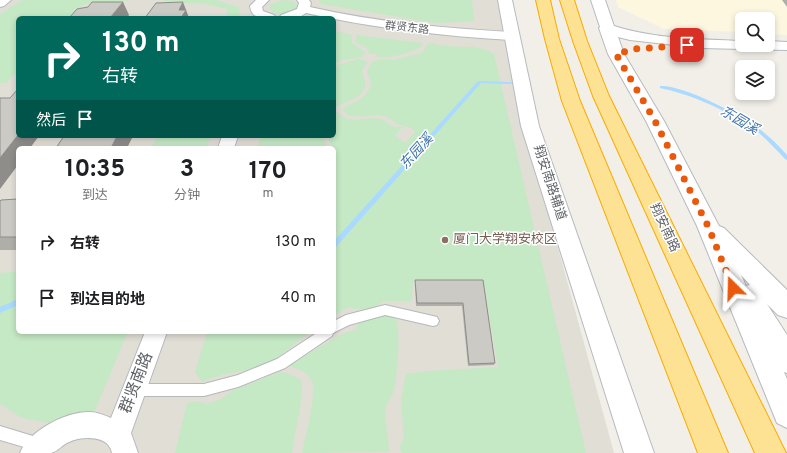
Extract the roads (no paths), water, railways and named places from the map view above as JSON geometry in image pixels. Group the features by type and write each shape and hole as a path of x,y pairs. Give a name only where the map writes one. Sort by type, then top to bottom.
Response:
{"highway":[{"path":"543,0 552,39 571,101 713,453"},
{"name":"翔安南路","path":"567,0 580,41 601,96 770,453"}],"main road":[{"name":"翔安南路辅道","path":"505,0 510,36 530,126 639,453"},
{"path":"598,0 606,28 616,54 655,121 708,226 787,360"},
{"path":"606,28 630,36 701,44 735,45"},
{"path":"616,54 635,49 701,44"},
{"path":"775,46 787,46"},
{"path":"708,226 787,306"},
{"path":"708,226 787,413"}],"street":[{"path":"0,4 5,0"},
{"path":"263,0 256,6 256,11 264,16"},
{"path":"292,16 300,13 304,4"},
{"name":"群贤东路","path":"304,4 373,24 458,33 510,36"},
{"name":"群贤南路","path":"121,444 134,390 155,334"},
{"path":"37,449 60,432 81,425 101,425 121,444"}],"lane":[{"path":"336,327 346,320 384,310 433,321"},
{"path":"134,390 204,390 238,381 281,364 325,334"},
{"path":"0,433 37,449"}],"waterway":[{"name":"东园溪","path":"336,243 480,82 511,83"},
{"name":"东园溪","path":"662,87 697,97 735,116 764,135 787,158"},
{"name":"东园溪","path":"0,310 16,303"}],"place":[{"name":"厦门大学翔安校区","path":"445,240"}]}
